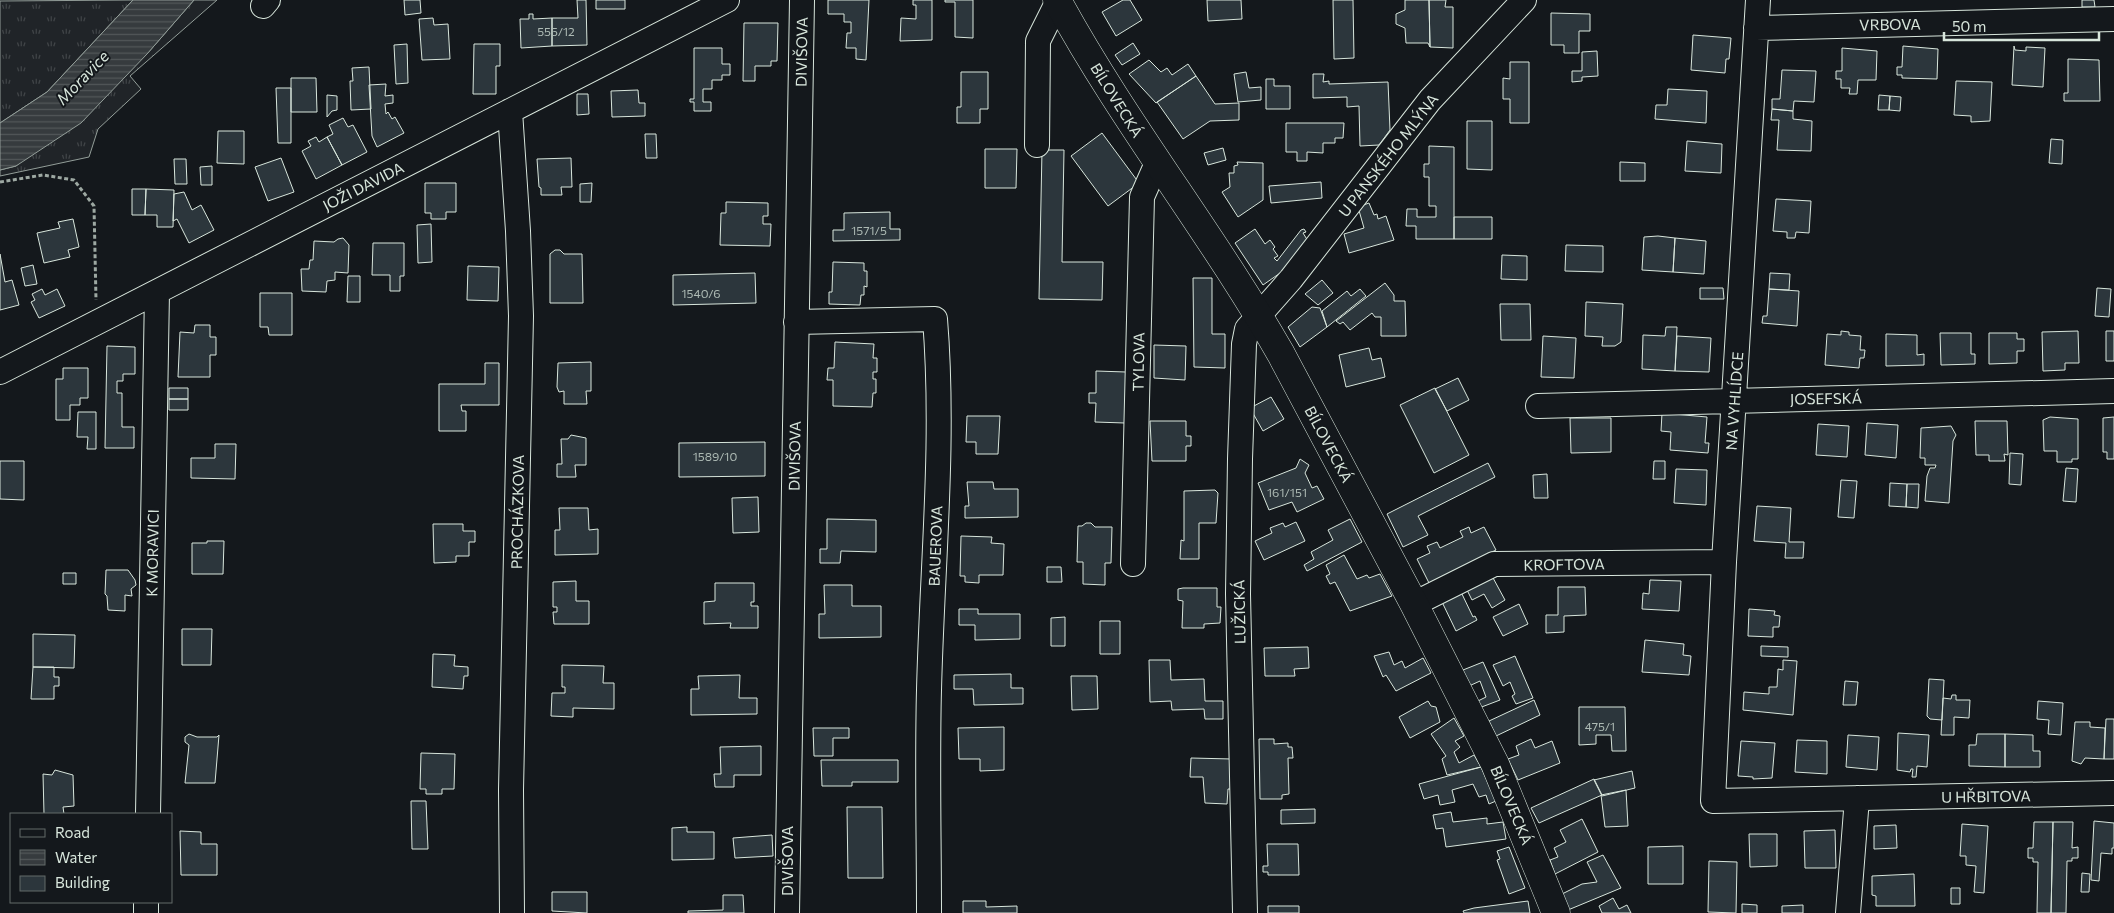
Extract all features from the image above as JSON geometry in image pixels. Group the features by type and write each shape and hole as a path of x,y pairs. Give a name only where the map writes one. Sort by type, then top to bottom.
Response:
{"main road":[{"name":"BÍLOVECKÁ","path":"1058,1 1156,163 1258,315 1414,604 1508,792 1556,913"}],"street":[{"name":"JOŽI DAVIDA","path":"0,372 726,0"},
{"name":"DIVIŠOVA","path":"787,913 802,0"},
{"name":"U PANSKÉHO MLÝNA","path":"1258,315 1291,279 1430,100 1524,0"},
{"name":"NA VYHLÍDCE","path":"1713,801 1724,562 1758,0"},
{"path":"1037,145 1038,41 1058,1"},
{"name":"VRBOVA","path":"1756,28 2114,19"},
{"name":"PROCHÁZKOVA","path":"510,111 518,231 521,316 511,790 512,913"},
{"name":"TYLOVA","path":"1133,564 1142,197 1156,163"},
{"name":"K MORAVICI","path":"148,813 157,292"},
{"name":"LUŽICKÁ","path":"1245,913 1238,594 1240,459 1244,344 1247,329 1258,315"},
{"name":"BAUEROVA","path":"796,322 936,319 938,357 936,502 929,691 929,913"},
{"name":"JOSEFSKÁ","path":"1538,406 2114,391"},
{"name":"KROFTOVA","path":"1414,604 1494,564 1724,562"},
{"name":"U HŘBITOVA","path":"1713,801 2114,793"},
{"path":"1848,913 1857,798"}],"path":[{"path":"0,182 44,175 74,180 94,206 96,323"}],"green space":[{"path":"133,0 47,92 0,123 0,1"},
{"path":"194,0 217,0 130,76 141,89 98,129 89,157 0,176 0,170 16,166 147,54"}],"water":[{"name":"Moravice","path":"133,0 194,0 147,54 81,123 16,166 0,170 0,123 47,92"}],"building":[{"path":"404,0 420,0 421,13 405,15"},
{"path":"577,0 586,0 587,45 552,46 552,18 578,18"},
{"path":"596,0 625,0 625,9 596,9"},
{"path":"828,0 869,0 866,60 856,59 856,48 846,48 847,33 851,33 851,22 844,22 844,14 828,14"},
{"path":"913,0 932,0 932,40 900,41 901,18 916,19 916,5 913,5"},
{"path":"945,0 973,0 973,38 955,37 955,2 945,2"},
{"path":"1123,0 1130,0 1142,20 1116,36 1102,12"},
{"path":"1207,0 1241,0 1242,19 1208,21"},
{"path":"1333,0 1353,0 1354,58 1334,59"},
{"path":"1405,0 1429,0 1430,47 1428,43 1406,43 1405,28 1396,24 1396,14 1405,10"},
{"path":"1429,0 1446,0 1445,7 1453,7 1453,48 1430,47"},
{"path":"2082,0 2094,0 2095,7 2082,7"},
{"path":"1551,13 1590,14 1590,31 1579,31 1579,53 1564,53 1564,45 1551,45"},
{"path":"529,14 533,14 533,19 552,18 552,46 521,48 520,19 529,19"},
{"path":"433,18 434,25 448,24 450,59 422,60 419,19"},
{"path":"744,23 778,23 777,61 771,61 771,66 755,66 755,81 743,81"},
{"path":"1693,35 1731,38 1729,59 1726,59 1725,73 1691,70"},
{"path":"1133,43 1140,54 1122,65 1115,55"},
{"path":"407,44 408,83 396,84 394,45"},
{"path":"474,44 500,44 500,66 496,66 496,94 473,94"},
{"path":"1903,46 1938,49 1937,79 1902,78 1902,75 1897,75 1897,67 1902,67"},
{"path":"2014,46 2015,50 2026,51 2026,47 2045,48 2043,87 2012,85"},
{"path":"694,48 722,48 722,64 730,64 730,75 722,75 722,80 712,80 712,89 703,89 703,102 711,102 711,111 694,111 694,102 690,102 690,99 694,99"},
{"path":"1842,48 1877,51 1876,80 1858,80 1857,94 1849,94 1850,88 1841,88 1841,79 1836,79 1836,71 1842,71"},
{"path":"1597,51 1598,76 1582,77 1582,81 1572,82 1572,71 1582,71 1582,52"},
{"path":"2068,59 2099,60 2100,101 2064,101 2064,93 2068,93"},
{"path":"1149,60 1161,72 1167,68 1172,75 1188,64 1196,76 1156,103 1129,74"},
{"path":"1510,62 1529,62 1529,123 1510,123 1510,99 1503,99 1503,78 1510,79"},
{"path":"369,67 371,109 351,110 350,81 353,81 352,68"},
{"path":"1782,70 1816,71 1814,102 1794,101 1793,111 1772,109 1772,99 1780,99"},
{"path":"961,72 988,72 988,109 980,109 980,123 957,123 957,107 961,107"},
{"path":"1246,72 1249,88 1261,87 1261,100 1238,102 1234,74"},
{"path":"1313,74 1324,74 1323,82 1329,81 1329,84 1388,82 1390,130 1379,145 1360,146 1359,106 1347,107 1347,97 1313,98"},
{"path":"1196,76 1215,104 1239,103 1239,120 1210,121 1183,139 1157,102"},
{"path":"291,78 316,78 317,112 291,112"},
{"path":"1266,79 1274,79 1274,86 1290,86 1290,109 1266,109"},
{"path":"1956,81 1992,82 1990,121 1971,122 1971,116 1954,115"},
{"path":"386,84 385,96 393,95 393,103 385,104 386,114 388,112 392,119 395,117 404,133 377,147 372,136 369,85"},
{"path":"276,88 291,88 291,143 278,143"},
{"path":"1668,89 1707,91 1706,123 1655,119 1656,105 1667,105"},
{"path":"638,90 639,103 645,103 645,116 612,117 611,91"},
{"path":"577,94 588,94 589,114 577,115"},
{"path":"327,95 337,96 337,110 332,111 327,117"},
{"path":"1879,95 1890,96 1889,110 1878,110"},
{"path":"1890,96 1901,97 1900,111 1889,110"},
{"path":"1772,109 1793,111 1793,119 1812,121 1811,151 1777,150 1779,120 1771,120"},
{"path":"343,118 348,127 353,125 367,152 342,165 327,137 333,134 329,125"},
{"path":"1467,121 1492,121 1492,170 1467,169"},
{"path":"1286,123 1344,123 1343,138 1335,138 1335,143 1323,143 1323,153 1307,152 1307,161 1297,161 1297,152 1286,152"},
{"path":"218,131 244,131 244,164 217,163"},
{"path":"1102,133 1139,183 1108,206 1071,156"},
{"path":"645,134 656,134 657,158 646,158"},
{"path":"316,137 319,142 327,137 342,165 316,179 302,151 311,146 308,141"},
{"path":"2051,139 2063,140 2062,164 2049,163"},
{"path":"1687,141 1722,144 1721,173 1685,171"},
{"path":"1429,146 1454,147 1454,239 1416,239 1416,226 1406,226 1407,209 1417,209 1417,217 1436,217 1436,206 1429,206 1429,177 1424,177 1424,164 1429,164"},
{"path":"1223,148 1226,160 1208,165 1204,153"},
{"path":"985,149 1017,149 1016,188 985,188"},
{"path":"1042,150 1064,150 1062,262 1103,262 1102,300 1039,299"},
{"path":"281,158 294,192 268,201 255,167"},
{"path":"571,158 572,187 561,187 562,195 541,195 537,159"},
{"path":"174,159 186,159 187,184 175,184"},
{"path":"1237,162 1263,163 1263,200 1238,217 1222,192 1230,187 1229,173 1234,173 1234,166 1238,165"},
{"path":"1620,162 1645,163 1645,181 1620,181"},
{"path":"212,166 212,185 201,185 200,167"},
{"path":"1321,182 1322,198 1271,203 1269,186"},
{"path":"425,183 456,183 456,212 446,212 446,219 431,219 431,213 425,213"},
{"path":"592,183 591,202 580,202 580,184"},
{"path":"132,189 146,189 145,215 132,215"},
{"path":"146,189 174,190 173,227 157,227 157,215 145,215"},
{"path":"184,192 192,210 201,205 214,230 189,243 177,219 173,221 174,194"},
{"path":"1776,199 1811,201 1809,233 1796,232 1795,238 1787,238 1787,232 1773,231"},
{"path":"726,202 768,203 768,216 763,216 763,224 771,224 770,246 720,245 721,213 726,213"},
{"path":"1369,203 1374,215 1377,214 1378,219 1386,216 1394,240 1349,253 1344,234 1364,228 1358,207"},
{"path":"890,212 890,229 900,229 900,240 833,241 833,230 844,230 844,213"},
{"path":"1454,217 1492,217 1492,239 1454,239"},
{"path":"73,219 79,247 68,250 70,257 44,263 37,233 60,228 58,222"},
{"path":"431,224 432,262 418,263 417,225"},
{"path":"1255,229 1265,244 1270,240 1275,247 1273,249 1278,256 1274,258 1277,261 1301,230 1304,229 1306,232 1303,233 1308,241 1283,271 1263,285 1235,243"},
{"path":"1644,237 1675,238 1673,272 1642,270"},
{"path":"343,238 349,245 348,273 335,272 335,280 327,281 326,292 302,291 301,269 309,269 310,260 313,260 314,241 334,242"},
{"path":"1675,238 1706,241 1704,274 1673,272"},
{"path":"373,243 404,243 404,276 400,276 400,291 390,291 390,275 372,275"},
{"path":"1566,245 1603,246 1603,272 1565,271"},
{"path":"555,250 560,250 564,254 582,254 583,303 550,303 550,254"},
{"path":"0,254 5,282 12,280 19,305 0,310"},
{"path":"1502,255 1527,256 1527,280 1501,279"},
{"path":"833,262 864,263 864,271 867,271 867,287 864,286 864,295 861,295 860,305 829,304 829,292 832,292"},
{"path":"33,265 37,284 25,286 21,268"},
{"path":"468,266 499,267 498,301 467,300"},
{"path":"755,273 756,303 673,305 673,275"},
{"path":"1770,273 1790,274 1789,290 1769,289"},
{"path":"348,276 360,276 360,302 347,302"},
{"path":"1193,278 1212,278 1212,334 1225,334 1225,368 1194,367"},
{"path":"1322,280 1333,293 1318,305 1305,294"},
{"path":"1385,283 1394,295 1394,301 1405,301 1406,336 1381,336 1381,317 1375,317 1372,313 1350,330 1343,322 1340,324 1336,321"},
{"path":"1700,288 1723,288 1724,299 1700,299"},
{"path":"2097,288 2111,289 2109,317 2095,316"},
{"path":"42,289 45,295 57,289 65,306 39,318 31,302 35,300 32,294"},
{"path":"1360,289 1366,296 1327,327 1322,311 1347,291 1351,296"},
{"path":"1769,289 1799,291 1797,326 1762,323 1763,316 1767,316"},
{"path":"260,293 292,293 292,335 269,335 268,327 260,327"},
{"path":"1586,302 1623,304 1621,342 1615,346 1602,346 1603,337 1585,336"},
{"path":"1500,304 1530,304 1531,340 1501,340"},
{"path":"1312,307 1320,308 1327,327 1300,347 1288,327"},
{"path":"195,325 210,325 210,337 216,337 216,355 210,355 210,377 178,377 180,332 194,333"},
{"path":"1666,327 1677,327 1675,371 1642,369 1643,335 1665,336"},
{"path":"1841,331 1849,332 1849,335 1861,336 1860,350 1865,350 1864,358 1860,358 1859,368 1825,365 1827,334 1841,335"},
{"path":"2078,331 2079,363 2065,363 2065,370 2043,371 2042,332"},
{"path":"2106,331 2114,331 2114,361 2106,361"},
{"path":"1940,333 1971,333 1971,354 1975,354 1975,364 1941,365"},
{"path":"1989,333 2017,333 2017,339 2024,339 2024,351 2017,351 2017,363 1989,364"},
{"path":"1886,334 1917,335 1917,355 1924,354 1924,365 1886,366"},
{"path":"1543,336 1576,338 1574,378 1541,377"},
{"path":"1677,336 1711,338 1709,372 1675,371"},
{"path":"835,342 874,344 873,358 877,358 877,372 873,372 873,379 876,379 876,393 873,393 872,407 833,406 833,380 827,380 828,368 834,368"},
{"path":"1154,345 1186,346 1185,380 1154,378"},
{"path":"107,346 135,347 135,374 123,374 123,381 117,381 117,393 122,393 122,427 134,427 134,448 105,448"},
{"path":"1369,348 1372,360 1381,358 1385,377 1346,387 1339,355"},
{"path":"591,362 591,391 586,391 587,404 564,404 564,391 559,392 557,387 558,363"},
{"path":"485,363 499,363 499,405 461,405 462,411 466,411 466,431 439,431 439,384 485,384"},
{"path":"63,368 88,368 88,398 80,398 80,405 70,405 70,420 56,420 56,379 63,379"},
{"path":"1096,371 1126,372 1125,423 1095,422 1096,403 1089,403 1089,393 1096,393"},
{"path":"1458,378 1469,400 1447,411 1435,389"},
{"path":"169,388 188,388 188,399 169,399"},
{"path":"1435,388 1469,455 1434,473 1400,405"},
{"path":"1271,397 1284,419 1263,431 1250,408"},
{"path":"169,399 188,399 188,410 169,410"},
{"path":"78,412 96,412 96,449 87,449 88,437 77,437"},
{"path":"1662,413 1707,417 1705,443 1709,443 1708,453 1670,450 1671,432 1661,431"},
{"path":"967,416 1000,416 998,454 976,454 976,442 966,442"},
{"path":"2050,417 2078,419 2078,459 2072,459 2072,462 2057,462 2057,451 2044,451 2043,420"},
{"path":"2114,417 2114,459 2107,459 2107,452 2103,452 2103,418"},
{"path":"1570,418 1611,418 1611,452 1571,453"},
{"path":"1150,421 1186,421 1186,436 1191,436 1191,446 1186,446 1186,461 1152,461"},
{"path":"1975,421 2007,421 2008,455 2004,454 2005,461 1989,461 1989,455 1976,455"},
{"path":"1867,423 1898,425 1896,458 1865,455"},
{"path":"1818,424 1849,426 1847,457 1816,455"},
{"path":"1951,426 1956,435 1953,441 1949,503 1925,501 1927,476 1930,468 1935,468 1936,465 1925,465 1925,458 1920,458 1921,428"},
{"path":"571,435 586,438 586,465 575,465 576,477 557,477 557,464 562,464 561,439 568,439"},
{"path":"765,442 765,476 679,477 679,443"},
{"path":"215,444 236,444 235,479 191,478 191,458 215,458"},
{"path":"2010,453 2023,454 2021,485 2009,484"},
{"path":"1300,459 1309,465 1305,473 1312,488 1317,486 1324,499 1297,512 1292,502 1269,510 1258,483 1296,468"},
{"path":"0,461 24,461 24,500 0,499"},
{"path":"1654,461 1665,461 1665,479 1653,479"},
{"path":"1488,463 1495,477 1418,516 1428,535 1403,547 1387,514"},
{"path":"2066,468 2078,469 2076,502 2063,501"},
{"path":"1676,469 1707,470 1706,505 1674,503"},
{"path":"1547,474 1548,498 1534,498 1533,475"},
{"path":"1841,480 1857,481 1854,518 1838,517"},
{"path":"967,482 993,482 994,489 1018,489 1018,517 965,518 965,506 969,506"},
{"path":"1890,483 1907,484 1906,507 1889,506"},
{"path":"1907,484 1919,484 1918,508 1906,507"},
{"path":"1215,490 1218,493 1216,523 1199,523 1199,559 1180,559 1181,540 1184,541 1184,491"},
{"path":"758,497 759,532 733,533 732,498"},
{"path":"1757,506 1791,508 1789,542 1804,542 1803,558 1785,558 1786,543 1754,541"},
{"path":"559,508 588,508 589,530 598,529 598,554 555,555 555,530 560,530"},
{"path":"827,519 876,520 876,552 841,551 840,563 820,563 820,549 827,549"},
{"path":"1350,519 1362,542 1307,571 1304,565 1314,559 1311,552 1333,540 1328,530"},
{"path":"1296,522 1305,541 1264,560 1255,541 1272,533 1270,528 1283,523 1285,527"},
{"path":"1091,523 1095,527 1112,527 1111,563 1105,563 1105,585 1083,584 1083,562 1077,562 1078,526"},
{"path":"433,524 463,524 463,531 475,531 475,542 469,542 469,556 456,556 456,562 434,563"},
{"path":"1469,527 1471,533 1484,527 1496,550 1429,583 1417,559 1430,553 1427,546 1437,542 1440,548 1463,537 1460,531"},
{"path":"961,536 992,537 991,543 1004,544 1003,575 979,575 979,583 965,582 965,576 960,576"},
{"path":"207,541 224,541 223,574 192,574 192,543 207,543"},
{"path":"1344,555 1357,579 1367,575 1369,578 1380,574 1392,596 1350,611 1335,582 1330,584 1326,576 1330,574 1326,565"},
{"path":"1047,567 1061,567 1062,582 1047,582"},
{"path":"106,570 128,570 135,580 136,585 131,589 132,596 125,595 125,611 108,610 107,596 105,594"},
{"path":"63,573 76,573 76,584 63,584"},
{"path":"1492,576 1505,600 1492,608 1484,594 1472,600 1467,590"},
{"path":"1650,580 1681,581 1679,611 1642,609 1643,593 1649,594"},
{"path":"576,581 576,601 589,601 589,624 554,624 553,612 557,612 557,607 553,607 553,582"},
{"path":"715,583 754,583 754,602 751,602 751,606 758,606 758,628 730,628 731,623 704,624 704,602 715,601"},
{"path":"824,585 852,585 852,606 881,606 881,637 819,638 819,614 825,614"},
{"path":"1558,587 1585,587 1586,615 1564,616 1564,632 1546,633 1546,615 1558,615"},
{"path":"1217,588 1217,607 1221,607 1220,623 1204,624 1204,628 1182,628 1183,601 1178,600 1178,589"},
{"path":"1461,592 1473,617 1475,616 1477,620 1456,631 1442,602"},
{"path":"1519,604 1528,624 1503,636 1493,617"},
{"path":"959,609 978,609 978,614 1020,614 1020,639 975,640 975,625 959,625"},
{"path":"1749,609 1775,611 1774,615 1780,616 1779,627 1773,627 1773,637 1748,636"},
{"path":"1065,617 1065,646 1051,646 1051,618"},
{"path":"1100,621 1120,621 1120,654 1100,654"},
{"path":"182,629 212,629 211,665 182,665"},
{"path":"33,634 75,635 74,668 33,667"},
{"path":"1645,640 1684,644 1683,655 1691,656 1689,675 1642,672"},
{"path":"1761,646 1788,647 1788,657 1761,656"},
{"path":"1308,647 1309,668 1294,669 1295,676 1265,676 1264,648"},
{"path":"1389,652 1394,665 1402,661 1405,668 1423,658 1431,673 1396,691 1386,675 1383,677 1374,656"},
{"path":"433,654 455,655 454,666 468,667 468,676 464,676 463,689 432,687"},
{"path":"1515,656 1533,698 1516,704 1512,696 1515,694 1510,682 1503,686 1493,665"},
{"path":"1149,660 1170,660 1171,680 1204,679 1205,701 1223,701 1223,719 1205,719 1204,709 1172,710 1171,701 1150,702"},
{"path":"1783,660 1797,661 1793,715 1743,710 1744,692 1769,694 1769,687 1777,687 1778,669 1783,670"},
{"path":"1483,662 1500,700 1479,708 1476,702 1486,697 1480,681 1469,686 1463,670"},
{"path":"562,665 604,666 603,683 614,683 614,709 573,708 573,717 551,716 552,693 565,693 565,687 562,687"},
{"path":"33,667 54,667 54,677 59,677 59,686 54,686 54,699 31,699"},
{"path":"1011,674 1011,688 1023,688 1023,704 974,705 973,689 954,689 954,675"},
{"path":"740,675 739,698 757,698 757,714 691,715 691,689 699,689 698,676"},
{"path":"1071,676 1097,676 1098,709 1072,710"},
{"path":"1929,679 1944,680 1942,720 1930,719 1927,716"},
{"path":"1845,681 1858,682 1856,705 1843,705"},
{"path":"1952,695 1956,695 1956,700 1970,700 1969,718 1954,717 1954,735 1941,735 1943,698 1951,699"},
{"path":"1534,700 1540,715 1496,736 1489,721"},
{"path":"1428,701 1431,706 1436,707 1440,722 1410,738 1399,717"},
{"path":"2038,701 2063,703 2061,735 2048,734 2049,720 2037,719"},
{"path":"1579,707 1625,707 1626,751 1612,751 1611,735 1596,735 1596,744 1579,745"},
{"path":"1454,718 1464,736 1455,741 1460,747 1454,752 1459,763 1474,755 1481,767 1447,775 1442,759 1446,756 1431,734"},
{"path":"2106,719 2114,719 2114,759 2104,759"},
{"path":"2075,722 2090,722 2090,727 2105,728 2104,759 2085,758 2081,764 2072,761"},
{"path":"1004,727 1004,770 980,771 980,759 959,759 958,728"},
{"path":"813,728 849,728 849,738 833,738 833,756 814,756"},
{"path":"1898,733 1929,735 1927,767 1917,766 1916,777 1912,777 1913,769 1910,772 1897,770"},
{"path":"189,734 197,737 217,737 219,735 215,783 185,783 189,745 185,742 185,737"},
{"path":"1977,734 2005,734 2005,767 1969,766 1969,745 1976,745"},
{"path":"2005,734 2033,735 2033,751 2040,751 2040,767 2005,767"},
{"path":"1848,735 1879,737 1877,770 1846,767"},
{"path":"1259,739 1274,739 1274,744 1288,743 1288,747 1292,747 1293,758 1288,758 1289,794 1282,795 1282,799 1260,799"},
{"path":"1531,739 1535,748 1552,741 1560,763 1518,780 1508,759 1519,755 1516,746"},
{"path":"1797,740 1827,741 1827,774 1795,772"},
{"path":"1741,741 1775,743 1772,778 1753,779 1753,777 1738,776"},
{"path":"761,746 761,775 734,775 734,787 715,787 714,774 721,774 720,747"},
{"path":"421,753 455,754 454,789 442,789 442,794 426,794 426,789 420,789"},
{"path":"1191,758 1232,759 1231,789 1228,789 1227,804 1205,803 1203,777 1190,777"},
{"path":"821,760 898,760 898,782 852,782 852,786 822,786"},
{"path":"1481,767 1496,801 1489,804 1486,795 1479,797 1473,784 1452,790 1455,802 1440,805 1438,795 1424,799 1419,784"},
{"path":"55,770 73,775 74,806 63,807 64,813 44,813 43,774 52,775"},
{"path":"1632,771 1635,788 1602,796 1594,780"},
{"path":"1594,779 1602,795 1539,823 1531,808"},
{"path":"1626,790 1628,826 1605,827 1601,795"},
{"path":"411,801 426,801 428,849 412,849"},
{"path":"847,807 882,807 883,878 848,878"},
{"path":"1315,809 1315,823 1281,824 1281,810"},
{"path":"1451,812 1453,822 1487,818 1487,824 1503,822 1506,839 1446,847 1443,828 1436,829 1433,815"},
{"path":"1582,819 1598,852 1555,874 1550,860 1558,857 1554,848 1566,842 1560,830"},
{"path":"2094,821 2114,823 2114,848 2112,848 2112,854 2101,853 2099,881 2091,880"},
{"path":"2034,822 2053,822 2051,913 2037,913 2038,862 2033,862 2033,858 2028,858 2028,848 2033,848"},
{"path":"2053,822 2073,822 2072,848 2078,847 2078,858 2072,858 2072,861 2067,861 2066,913 2051,913"},
{"path":"1962,824 1988,826 1984,893 1974,892 1976,866 1966,865 1966,856 1960,856"},
{"path":"1896,825 1897,848 1874,849 1874,826"},
{"path":"687,827 687,832 714,832 714,859 672,860 672,828"},
{"path":"1835,830 1836,868 1805,868 1804,831"},
{"path":"180,831 201,832 201,844 217,844 217,875 181,875"},
{"path":"1749,834 1777,834 1777,866 1750,867"},
{"path":"772,835 773,856 735,858 733,838"},
{"path":"1267,844 1298,844 1299,875 1268,875 1268,872 1263,872 1263,866 1268,866"},
{"path":"1683,846 1683,884 1648,884 1648,847"},
{"path":"1509,847 1525,888 1509,894 1497,860 1500,859 1497,851"},
{"path":"1603,855 1621,888 1568,910 1562,894 1582,884 1597,882 1587,862"},
{"path":"1709,861 1737,862 1736,913 1708,912"},
{"path":"2082,873 2090,874 2089,892 2081,892"},
{"path":"1914,874 1915,906 1876,906 1876,896 1872,895 1872,876"},
{"path":"1951,888 1960,888 1960,904 1951,904"},
{"path":"552,892 587,892 587,913 552,911"},
{"path":"723,895 743,895 744,913 688,913 688,911 723,910"},
{"path":"1613,898 1619,909 1627,905 1631,913 1602,913 1599,906"},
{"path":"963,901 986,901 986,907 1017,906 1017,913 963,913"},
{"path":"1528,901 1530,913 1464,913 1463,911 1474,908"},
{"path":"1742,904 1757,905 1757,913 1742,913"},
{"path":"1803,905 1803,913 1782,913 1782,906"},
{"path":"1268,906 1299,906 1299,913 1268,913"}]}
